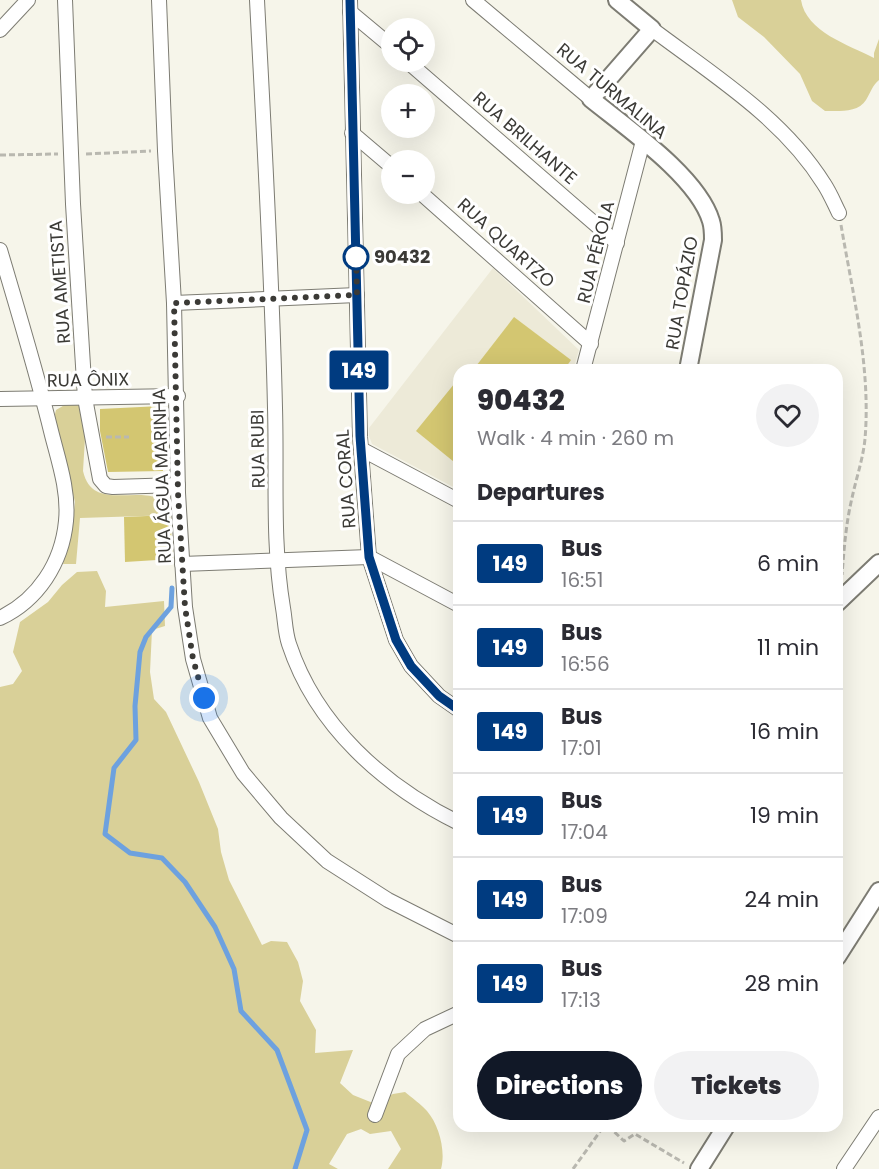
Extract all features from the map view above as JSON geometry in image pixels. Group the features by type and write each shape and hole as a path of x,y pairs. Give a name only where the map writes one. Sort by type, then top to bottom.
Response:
{"street":[{"path":"0,30 28,0"},
{"name":"RUA AMETISTA","path":"65,0 73,204 85,398 100,479 106,486 113,487 178,485"},
{"name":"RUA ÁGUA MARINHA","path":"159,0 178,396 178,485 185,607 196,669 210,718 243,773 281,818 327,861 388,900 453,933"},
{"name":"RUA RUBI","path":"257,0 275,406 278,561 289,643 310,691 339,732 367,763 398,788 437,813 453,820"},
{"name":"RUA TURMALINA","path":"473,0 675,169 692,187 712,223"},
{"path":"617,0 765,115 795,146 824,183 839,213"},
{"path":"350,6 381,36"},
{"name":"RUA CORAL","path":"350,6 361,449 369,557 396,640 411,666 439,696 453,706"},
{"path":"591,99 652,29"},
{"name":"RUA BRILHANTE","path":"420,72 617,243"},
{"path":"352,133 381,158"},
{"name":"RUA PÉROLA","path":"585,364 643,141"},
{"name":"RUA QUARTZO","path":"433,204 591,344"},
{"name":"RUA TOPÁZIO","path":"689,364 713,240 712,223"},
{"path":"0,250 43,399 66,501 64,536 59,554 28,601 0,618"},
{"path":"174,303 357,295"},
{"name":"RUA ÔNIX","path":"0,399 178,396"},
{"path":"361,449 453,498"},
{"path":"182,564 369,557 453,602"},
{"path":"843,598 879,563"},
{"path":"843,948 879,891"},
{"path":"375,1115 398,1054 425,1029 453,1016"},
{"path":"844,1169 879,1118"},
{"path":"692,1166 721,1132"}],"path":[{"path":"839,213 858,324 866,393 864,441 851,501 843,556"},
{"path":"93,437 129,437"},
{"path":"573,1169 601,1132"},
{"path":"613,1132 624,1141 635,1134 692,1166"}],"shaded area":[{"path":"732,0 801,0 811,21 820,29 874,58 879,39 879,80 866,100 858,107 825,111 812,101 800,74 764,37 738,17"},
{"path":"493,268 579,350 575,364 453,364 453,487 372,444 369,428"},
{"path":"68,403 83,408 86,422 83,471 89,485 99,492 112,495 154,497 165,503 174,515 80,518 76,564 63,564 72,528 75,502 54,418 56,410"},
{"path":"97,571 106,591 105,607 164,601 165,626 152,630 150,672 154,699 166,712 199,782 218,829 221,852 229,880 262,945 271,941 287,942 298,962 303,981 300,1001 316,1030 315,1053 353,1050 340,1083 353,1095 373,1103 393,1094 405,1092 422,1106 435,1123 440,1138 443,1154 441,1169 388,1169 401,1149 391,1131 370,1134 361,1129 347,1134 329,1164 338,1169 0,1169 0,687 13,684 22,671 13,652 20,622 48,602 77,572"}],"building":[{"path":"514,317 571,360 568,364 478,364"},
{"path":"453,385 453,461 416,431"},
{"path":"161,406 163,471 108,472 100,431 100,409"},
{"path":"170,515 173,559 125,562 124,517"}],"waterway":[{"path":"172,588 171,607 146,637 140,652 135,706 136,740 114,768 105,834 130,853 162,858 185,882 215,927 234,969 241,1011 277,1050 307,1130 295,1169"}],"bus line":[{"name":"149","path":"350,0 360,436 369,557 396,640 411,666 439,696 453,706"}],"place":[{"name":"90432","path":"356,257"}],"route":[{"path":"204,698 193,659 185,607 178,493 178,396 174,303 357,295 356,248 356,257"}]}
